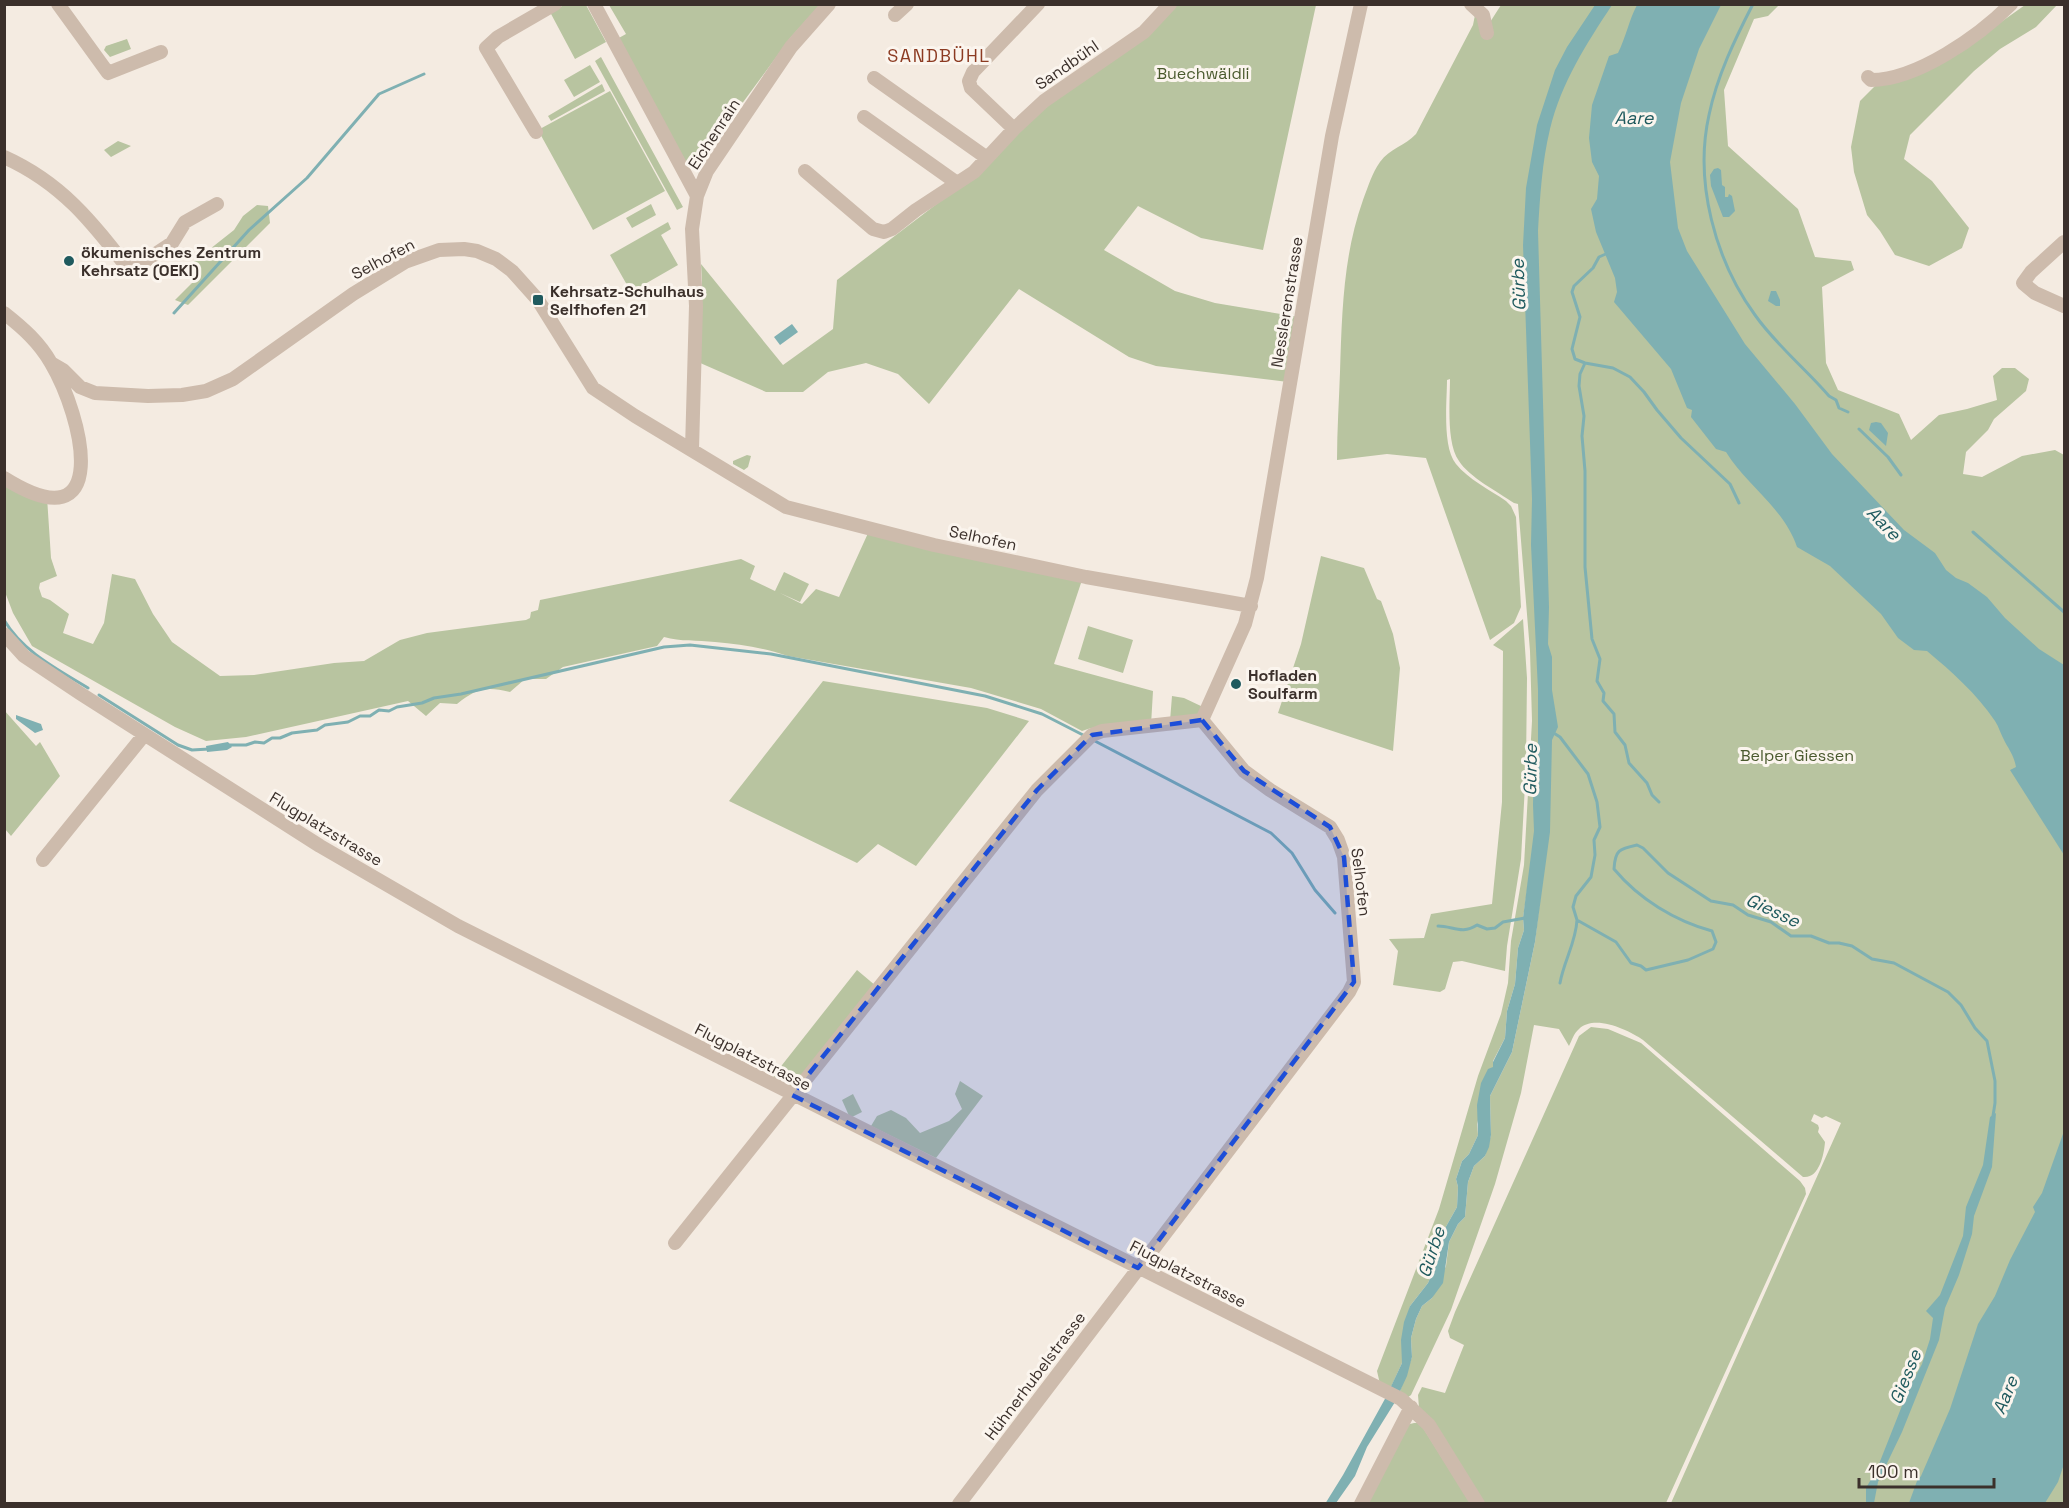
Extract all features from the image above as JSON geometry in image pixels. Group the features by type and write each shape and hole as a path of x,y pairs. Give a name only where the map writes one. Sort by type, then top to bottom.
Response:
{"street":[{"path":"58,4 108,73 161,52"},
{"path":"536,132 486,48 498,37 555,4"},
{"path":"594,4 697,196"},
{"name":"Eichenrain","path":"692,449 696,284 692,229 697,196 707,171 791,47 829,4"},
{"path":"895,15 907,4"},
{"path":"1014,129 971,88 969,81 973,72 1038,4"},
{"name":"Sandbühl","path":"805,171 873,229 884,232 892,230 974,172 1044,101 1144,32 1170,4"},
{"name":"Nesslerenstrasse","path":"1251,606 1266,531 1332,136 1361,4"},
{"path":"1471,4 1482,15 1487,33"},
{"path":"1868,77 1871,80 1891,78 1935,61 1962,43 2011,4"},
{"path":"874,78 987,158"},
{"path":"864,117 957,183"},
{"path":"4,157 26,167 63,193 89,219 130,271 172,243 185,222 217,204"},
{"path":"2064,242 2031,272 2023,283 2036,293 2064,306"},
{"name":"Selhofen","path":"51,363 63,370 80,387 95,393 148,396 182,395 207,391 233,379 388,272 425,254 452,249 477,251 512,271 538,300 593,388 775,502 794,510 934,545 1086,577 1251,606"},
{"path":"4,313 37,342 51,363 69,401 81,448 78,481 74,491 68,496 48,497 20,488 4,478"},
{"path":"675,1243 1037,789 1089,738 1102,731 1202,720 1231,659 1251,606"},
{"name":"Flugplatzstrasse","path":"4,634 24,656 144,735 320,846 458,926 1406,1403 1429,1425 1478,1503"},
{"name":"Selhofen","path":"1138,1268 1349,992 1354,982 1344,857 1330,826 1270,790 1244,771 1202,720"},
{"path":"43,860 144,735"},
{"name":"Hühnerhubelstrasse","path":"959,1503 1138,1268"},
{"path":"1360,1503 1406,1403"}],"highlighted area":[{"path":"1202,720 1244,771 1330,827 1344,857 1354,982 1138,1268 792,1095 1037,790 1092,735"}],"green space":[{"path":"564,5 586,5 606,42 575,59 550,12"},
{"path":"609,5 820,5 791,37 741,105 698,173 688,166 617,39 626,34"},
{"name":"Buechwäldli","path":"1175,5 1316,5 1263,250 1201,238 1138,206 1104,250 1175,291 1215,303 1299,317 1288,382 1156,366 1129,357 1019,289 929,404 898,374 866,363 828,372 803,392 766,392 698,362 701,264 783,365 833,329 837,280 976,174 1019,129"},
{"name":"Belper Giessen","path":"1501,5 1779,5 1768,16 1754,19 1724,90 1728,146 1798,209 1815,257 1851,261 1854,270 1822,287 1826,363 1838,390 1899,414 1911,440 1939,415 1997,400 1993,376 2002,368 2015,368 2029,379 2026,391 1994,419 1988,430 1966,452 1963,474 1982,477 2022,456 2055,450 2064,455 2064,1503 1671,1503 1841,1123 1826,1116 1822,1118 1814,1114 1811,1121 1818,1125 1818,1132 1825,1142 1817,1170 1808,1177 1803,1177 1643,1040 1620,1028 1602,1023 1586,1025 1579,1029 1569,1046 1559,1029 1534,1025 1521,1093 1495,1184 1451,1310 1411,1395 1407,1398 1399,1394 1412,1357 1411,1338 1416,1319 1422,1306 1432,1298 1446,1266 1449,1242 1458,1224 1465,1217 1468,1182 1474,1166 1485,1156 1491,1135 1490,1096 1512,1052 1535,942 1544,866 1532,857 1523,918 1524,930 1518,948 1515,984 1507,1011 1505,1038 1493,1061 1477,1124 1478,1135 1469,1154 1462,1161 1456,1179 1457,1207 1439,1239 1436,1265 1428,1283 1410,1306 1402,1363 1390,1389 1380,1384 1377,1371 1439,1209 1478,1076 1501,1014 1508,983 1511,941 1524,865 1532,721 1530,651 1518,504 1477,478 1459,461 1450,433 1450,379 1447,380 1446,424 1452,456 1456,464 1467,475 1506,501 1516,517 1521,607 1514,623 1490,640 1426,458 1387,454 1337,460 1345,285 1356,221 1377,166 1388,153 1416,134 1473,25 1475,15 1485,30"},
{"path":"2025,5 2057,5 2036,27 2000,49 1974,71 1910,135 1904,159 1932,181 1969,228 1962,248 1929,266 1895,255 1867,215 1854,172 1851,147 1860,101 1882,79 1980,37"},
{"path":"127,39 131,49 110,57 104,50 106,46"},
{"path":"601,57 683,207 677,210 595,61"},
{"path":"590,65 600,82 574,97 564,80"},
{"path":"602,84 605,91 551,121 548,116"},
{"path":"610,91 665,191 593,230 538,130"},
{"path":"118,141 131,146 111,157 104,150"},
{"path":"651,204 656,215 632,228 626,218"},
{"path":"257,205 268,206 270,223 188,305 175,300 199,276 191,264 234,230 243,216"},
{"path":"668,222 671,229 661,235 678,265 631,292 610,255"},
{"path":"747,455 751,456 748,467 744,470 733,464 733,461"},
{"path":"5,477 47,497 51,558 57,576 40,583 39,588 42,597 69,614 63,633 93,644 104,623 112,574 135,579 153,614 172,642 220,676 254,675 334,663 364,661 400,640 427,633 526,620 530,618 531,612 538,610 540,600 741,559 755,566 750,579 775,591 784,572 809,584 800,602 780,593 802,604 816,589 839,597 869,531 1082,580 1054,664 1153,691 1151,725 1091,728 1082,731 1041,709 971,688 788,656 743,645 664,637 657,646 563,667 546,679 525,679 510,692 487,689 470,695 457,704 440,703 426,716 408,701 246,737 206,741 175,727 32,646 13,613 5,592"},
{"path":"1321,556 1364,568 1377,599 1381,601 1393,634 1400,668 1393,751 1278,713 1301,644"},
{"path":"1523,619 1527,678 1526,766 1521,859 1505,971 1462,961 1453,962 1445,989 1440,992 1393,985 1398,951 1389,939 1424,938 1431,914 1492,904 1502,802 1503,651 1493,645"},
{"path":"1088,626 1133,640 1123,673 1078,659"},
{"path":"823,681 987,708 1029,721 916,866 878,844 857,863 729,801"},
{"path":"1172,696 1184,698 1203,707 1197,718 1170,721"},
{"path":"4,710 36,746 40,742 60,776 11,836 5,829"},
{"path":"857,970 876,986 798,1083 788,1088 771,1079"},
{"path":"1591,1027 1608,1029 1641,1043 1800,1181 1806,1194 1666,1503 1482,1503 1419,1408 1418,1395 1422,1387 1445,1393 1464,1345 1450,1338 1448,1331 1455,1312 1579,1036"},
{"path":"960,1081 983,1096 936,1158 871,1126 877,1116 891,1110 906,1118 920,1133 949,1121 962,1109 955,1094"},
{"path":"853,1094 862,1112 850,1118 842,1100"},
{"path":"1420,1423 1471,1504 1364,1504 1406,1425"}],"water":[{"path":"1595,5 1612,5 1576,64 1555,112 1545,154 1538,231 1549,607 1548,644 1552,657 1552,690 1558,727 1552,740 1550,832 1535,942 1512,1052 1490,1096 1489,1147 1485,1156 1474,1166 1468,1182 1465,1217 1458,1224 1449,1242 1443,1283 1432,1298 1422,1306 1416,1319 1411,1338 1412,1357 1407,1376 1395,1402 1367,1447 1355,1476 1336,1503 1325,1504 1386,1397 1402,1363 1401,1340 1404,1322 1410,1306 1428,1283 1436,1265 1439,1239 1457,1207 1456,1179 1462,1161 1469,1154 1478,1135 1477,1105 1481,1083 1488,1069 1493,1067 1493,1062 1505,1038 1507,1011 1515,984 1518,948 1524,930 1523,918 1534,831 1534,757 1538,747 1523,245 1526,188 1537,125 1555,70 1567,47"},
{"name":"Aare","path":"1637,5 1721,5 1699,49 1681,103 1670,162 1678,228 1687,251 1745,344 1795,404 1832,454 1904,530 1935,553 1946,570 1987,597 2005,618 2039,649 2064,665 2064,855 2010,770 2016,767 2013,757 1996,723 1980,701 1927,651 1914,650 1898,638 1881,614 1830,566 1797,547 1783,520 1726,452 1716,449 1691,417 1692,410 1687,408 1671,369 1614,302 1617,292 1615,278 1596,232 1591,209 1597,199 1599,176 1592,162 1589,138 1592,105 1609,56 1618,53"},
{"path":"1714,169 1721,170 1725,197 1729,194 1732,196 1735,211 1729,217 1723,217 1711,186 1710,175"},
{"path":"1771,291 1776,291 1780,306 1768,301"},
{"path":"792,324 798,332 780,345 774,337"},
{"path":"1871,423 1881,423 1888,433 1886,446 1869,430"},
{"path":"16,715 41,724 43,730 35,733 16,719"},
{"path":"228,742 232,747 227,750 207,752 206,746"},
{"path":"1996,1113 1992,1167 1974,1216 1972,1234 1959,1275 1945,1308 1939,1340 1902,1432 1878,1482 1874,1503 1866,1503 1866,1488 1877,1469 1909,1388 1922,1364 1930,1339 1933,1318 1926,1311 1940,1295 1963,1236 1966,1207 1983,1165 1990,1117"},
{"name":"Aare","path":"2064,1131 2064,1464 2058,1482 2045,1503 1909,1503 1950,1409 1978,1324 1995,1296 2010,1260 2035,1212 2033,1207 2042,1193"}],"waterway":[{"path":"1753,4 1733,44 1712,100 1709,115 1704,167 1711,220 1729,270 1755,315 1782,347 1829,396 1836,400 1839,408 1848,412"},
{"path":"174,313 249,230 307,178 379,94 424,74"},
{"path":"1608,253 1599,257 1593,268 1574,286 1572,292 1580,317 1572,349 1575,359 1613,368 1630,377 1681,438 1730,484 1739,503"},
{"path":"1585,363 1580,374 1579,386 1584,416 1582,436 1585,471 1585,567 1592,639 1600,659 1597,681 1604,693 1603,701 1614,714 1615,732 1625,745 1629,763 1647,783 1652,795 1659,802"},
{"path":"1859,429 1888,457 1901,475"},
{"path":"1973,532 2064,612"},
{"path":"4,620 31,651 88,688"},
{"path":"227,745 264,743 272,738 317,730 325,725 348,722 360,716 370,716 379,710 389,711 434,698 461,694 664,647 690,645 771,654 985,696 1042,714 1085,736"},
{"path":"99,695 178,745 192,750 209,749"},
{"name":"Giesse","path":"1552,732 1560,737 1588,774 1597,802 1600,827 1594,840 1595,855 1591,877 1576,896 1573,907 1577,920 1616,942 1631,963 1646,970 1688,960 1713,949 1716,942 1712,931 1698,927 1658,907 1635,890 1614,869 1615,858 1619,851 1637,845 1668,873 1711,901 1733,905 1748,915 1771,922 1791,936 1811,936 1829,943 1852,946 1872,959 1894,963 1948,992 1961,1005 1975,1028 1987,1041 1995,1081 1993,1116"},
{"path":"1093,740 1271,833 1292,853 1315,890 1335,913"},
{"path":"1438,926 1462,930 1477,925 1487,929 1495,928 1503,922 1525,918"},
{"path":"1560,983 1577,920"}],"place":[{"name":"ökumenisches Zentrum Kehrsatz (OEKI)","path":"69,261"},
{"name":"Kehrsatz-Schulhaus Selfhofen 21","path":"538,300"},
{"name":"Hofladen Soulfarm","path":"1236,684"}],"district":[{"name":"SANDBÜHL","path":"939,55"}],"water label":[{"name":"Gürbe","path":"1518,285"},
{"name":"Gürbe","path":"1530,770"},
{"name":"Gürbe","path":"1431,1252"}]}
